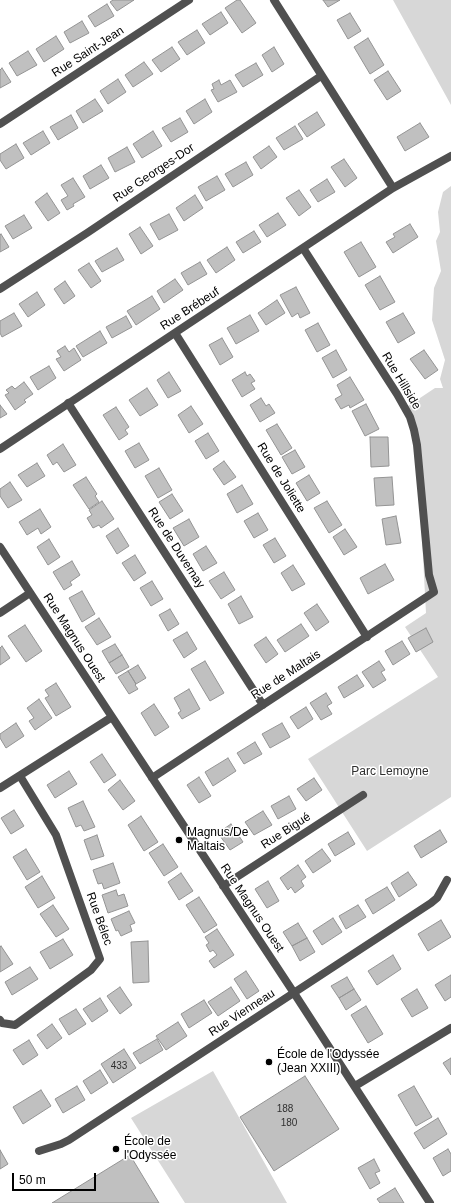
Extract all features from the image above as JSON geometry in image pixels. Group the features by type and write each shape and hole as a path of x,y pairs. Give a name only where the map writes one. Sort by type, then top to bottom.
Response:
{"street":[{"name":"Rue Saint-Jean","path":"0,124 189,0"},
{"path":"274,0 393,188"},
{"name":"Rue Georges-Dor","path":"0,289 87,233 321,76"},
{"name":"Rue Brébeuf","path":"0,449 393,188 451,156"},
{"name":"Rue Hillside","path":"303,248 397,394 410,417 417,445 429,575 434,592"},
{"name":"Rue de Joliette","path":"175,333 366,636"},
{"name":"Rue de Duvernay","path":"68,403 263,705"},
{"name":"Rue Magnus Ouest","path":"0,547 355,1086 430,1203"},
{"name":"Rue de Maltais","path":"152,778 434,592"},
{"path":"0,613 30,593"},
{"path":"0,788 112,717"},
{"name":"Rue Bélec","path":"0,1020 2,1023 15,1025 91,970 100,959 56,835 20,776"},
{"name":"Rue Bigué","path":"223,886 363,796"},
{"name":"Rue Vienneau","path":"39,1151 69,1140 431,903 437,898 447,880"},
{"path":"355,1086 451,1028"}],"green space":[{"path":"393,0 451,0 451,105"},
{"name":"Parc Lemoyne","path":"451,186 451,797 367,851 308,759 438,677 405,627 426,613 417,445 405,408 435,388 443,388 440,379 445,360 432,320 434,288 441,271 436,241 440,232 438,212 443,192"},
{"path":"213,1071 287,1203 185,1203 131,1118"}],"building":[{"path":"113,0 134,0 117,11 110,2"},
{"path":"237,0 240,0 256,23 242,33 225,8"},
{"path":"323,0 340,0 328,7"},
{"path":"107,4 114,16 95,27 88,16"},
{"path":"221,12 228,23 210,35 202,24"},
{"path":"350,13 361,31 348,39 337,20"},
{"path":"82,21 89,33 70,43 64,32"},
{"path":"197,30 205,43 187,55 178,42"},
{"path":"56,36 64,49 44,62 36,49"},
{"path":"368,38 384,65 370,74 354,47"},
{"path":"172,47 180,59 161,72 152,60"},
{"path":"274,47 284,64 272,72 262,55"},
{"path":"28,51 37,65 17,76 9,63"},
{"path":"144,62 153,74 133,87 125,75"},
{"path":"256,63 263,75 243,87 235,75"},
{"path":"2,68 11,82 0,88 0,70"},
{"path":"388,71 401,91 387,100 374,80"},
{"path":"118,79 126,92 108,104 100,91"},
{"path":"219,80 221,85 230,80 237,92 218,102 211,90 214,89 212,84"},
{"path":"95,99 103,111 83,123 76,111"},
{"path":"205,99 212,112 194,124 186,111"},
{"path":"317,112 325,125 307,137 298,124"},
{"path":"71,115 78,128 58,140 50,127"},
{"path":"180,118 188,132 171,142 162,128"},
{"path":"420,123 429,137 405,151 397,137"},
{"path":"295,126 303,139 284,150 276,138"},
{"path":"43,131 50,143 31,155 23,143"},
{"path":"153,131 162,146 142,158 133,144"},
{"path":"16,144 24,158 6,169 0,160 0,154"},
{"path":"269,146 277,157 261,169 253,157"},
{"path":"127,147 135,162 115,172 108,158"},
{"path":"344,159 357,178 345,187 331,167"},
{"path":"246,162 253,175 233,187 225,174"},
{"path":"101,165 109,178 90,189 83,176"},
{"path":"217,176 225,190 206,201 198,187"},
{"path":"73,178 85,197 73,204 74,206 67,210 61,200 68,196 61,185"},
{"path":"327,179 335,192 318,202 310,190"},
{"path":"299,190 311,207 299,216 286,198"},
{"path":"47,193 60,213 48,221 35,202"},
{"path":"195,195 203,208 184,221 176,208"},
{"path":"278,213 286,225 267,237 259,225"},
{"path":"169,214 178,230 159,240 150,224"},
{"path":"24,215 32,228 13,239 5,226"},
{"path":"410,224 418,237 393,253 386,242 395,237 393,234"},
{"path":"140,227 153,246 141,254 129,234"},
{"path":"254,231 261,242 243,253 236,242"},
{"path":"1,234 9,247 0,252 0,235"},
{"path":"361,242 376,267 359,277 344,252"},
{"path":"227,247 235,260 216,273 207,260"},
{"path":"117,248 124,260 102,272 95,261"},
{"path":"200,262 207,274 188,285 181,273"},
{"path":"89,263 101,281 91,288 78,270"},
{"path":"380,276 395,302 380,310 365,285"},
{"path":"175,279 183,290 164,303 157,291"},
{"path":"65,281 75,296 64,304 54,289"},
{"path":"296,287 310,313 300,318 298,313 292,317 280,295"},
{"path":"37,292 45,305 28,317 19,304"},
{"path":"152,296 160,309 136,325 127,311"},
{"path":"277,300 285,313 266,325 258,313"},
{"path":"14,313 22,326 2,337 0,333 0,321"},
{"path":"403,313 415,333 398,343 386,322"},
{"path":"250,315 259,331 236,344 227,328"},
{"path":"126,316 132,327 112,338 106,327"},
{"path":"318,323 330,345 317,352 305,330"},
{"path":"100,331 107,343 83,357 76,346"},
{"path":"222,338 233,357 220,365 209,345"},
{"path":"65,346 69,352 74,348 81,360 64,371 56,359 61,357 57,351"},
{"path":"336,350 347,370 333,378 322,358"},
{"path":"424,350 438,370 425,379 410,359"},
{"path":"49,366 56,378 38,390 30,377"},
{"path":"169,372 181,391 168,398 157,380"},
{"path":"245,372 247,376 250,374 255,381 251,383 255,389 242,397 232,380"},
{"path":"350,377 364,400 350,408 349,405 341,409 335,399 342,395 337,385"},
{"path":"24,382 33,394 24,400 26,402 15,410 5,395 9,393 6,390 12,386 15,389"},
{"path":"147,388 158,405 140,416 129,400"},
{"path":"261,398 266,406 269,404 275,413 260,422 250,405"},
{"path":"366,404 379,429 365,436 352,411"},
{"path":"0,405 7,414 0,418"},
{"path":"191,406 203,424 189,433 178,415"},
{"path":"116,407 129,427 125,430 128,434 119,440 103,415"},
{"path":"277,424 292,448 281,455 266,430"},
{"path":"208,433 219,451 206,459 195,441"},
{"path":"370,437 388,437 389,466 371,467"},
{"path":"139,443 149,460 135,468 125,451"},
{"path":"63,444 76,465 64,472 57,462 53,465 47,455"},
{"path":"295,450 305,467 292,474 282,457"},
{"path":"224,461 236,477 224,485 213,469"},
{"path":"37,463 45,476 27,487 18,475"},
{"path":"159,468 172,490 158,498 145,476"},
{"path":"309,475 320,493 307,501 296,483"},
{"path":"86,477 97,494 95,496 99,502 89,509 73,485"},
{"path":"392,477 394,505 376,506 374,478"},
{"path":"10,482 22,500 8,508 0,496 0,489"},
{"path":"242,485 253,504 237,513 227,494"},
{"path":"172,494 183,511 170,519 159,502"},
{"path":"102,501 114,519 101,528 99,525 93,528 87,518 92,515 89,510"},
{"path":"327,501 342,525 329,533 314,508"},
{"path":"40,509 51,527 41,534 38,528 27,535 19,522"},
{"path":"258,513 268,530 254,538 244,521"},
{"path":"396,516 401,543 386,545 382,519"},
{"path":"189,519 199,537 184,546 173,528"},
{"path":"118,528 129,546 117,554 106,536"},
{"path":"345,529 357,547 344,555 333,537"},
{"path":"275,538 286,556 274,563 263,545"},
{"path":"49,539 60,557 48,565 37,547"},
{"path":"206,546 217,563 203,571 193,554"},
{"path":"135,555 146,573 134,581 122,563"},
{"path":"72,561 80,575 70,582 72,585 64,590 53,572"},
{"path":"385,564 394,580 368,594 360,578"},
{"path":"293,565 305,584 292,591 281,573"},
{"path":"224,572 235,590 221,599 209,581"},
{"path":"152,581 163,599 151,606 140,588"},
{"path":"82,591 95,614 82,622 69,598"},
{"path":"241,596 253,617 239,624 228,604"},
{"path":"317,604 329,622 316,631 304,613"},
{"path":"170,609 179,624 168,631 159,615"},
{"path":"99,618 111,637 97,645 85,627"},
{"path":"301,624 309,636 285,652 277,640"},
{"path":"25,625 42,651 26,662 8,636"},
{"path":"426,628 433,642 416,652 408,638"},
{"path":"187,632 197,649 184,658 173,640"},
{"path":"266,637 278,654 266,663 254,645"},
{"path":"402,641 410,654 393,665 385,651"},
{"path":"115,644 122,655 109,663 102,651"},
{"path":"2,646 10,658 0,665 0,648"},
{"path":"122,655 129,667 116,674 109,663"},
{"path":"205,661 224,693 210,701 191,669"},
{"path":"379,661 385,670 381,672 386,680 373,688 362,672"},
{"path":"138,665 146,678 136,684 128,671"},
{"path":"128,671 138,689 129,694 118,677"},
{"path":"357,675 364,686 344,698 338,687"},
{"path":"56,683 71,707 56,716 45,698 49,696 45,690"},
{"path":"189,689 200,709 182,719 178,713 181,711 174,698"},
{"path":"326,693 332,703 327,706 332,714 321,720 310,703"},
{"path":"39,699 52,718 35,730 29,721 34,718 27,708"},
{"path":"154,704 169,727 155,736 141,713"},
{"path":"306,707 313,719 298,729 290,717"},
{"path":"16,723 24,736 6,748 0,738 0,734"},
{"path":"282,723 290,737 270,748 262,734"},
{"path":"255,742 262,754 244,764 237,753"},
{"path":"102,754 116,775 104,783 90,762"},
{"path":"228,758 236,771 213,786 205,772"},
{"path":"69,771 77,784 55,798 47,785"},
{"path":"199,777 211,796 199,803 187,785"},
{"path":"314,778 322,790 306,801 297,789"},
{"path":"120,780 135,801 123,810 108,790"},
{"path":"289,796 296,809 278,819 271,806"},
{"path":"83,801 95,827 84,831 81,825 76,827 68,808"},
{"path":"14,810 24,826 11,834 1,818"},
{"path":"263,811 272,825 254,835 245,822"},
{"path":"141,816 158,842 144,851 128,825"},
{"path":"231,824 243,842 230,850 218,833"},
{"path":"440,830 447,842 421,858 414,846"},
{"path":"348,832 355,844 335,856 328,844"},
{"path":"97,835 104,856 91,860 84,840"},
{"path":"163,844 178,867 164,876 149,853"},
{"path":"26,849 40,872 27,880 13,857"},
{"path":"322,849 331,861 313,873 305,861"},
{"path":"113,863 120,883 104,889 102,883 98,884 93,870"},
{"path":"298,865 306,877 301,881 304,886 295,893 291,887 288,890 280,878"},
{"path":"408,872 417,885 399,897 391,883"},
{"path":"181,873 193,891 179,900 168,882"},
{"path":"42,876 55,898 38,908 25,887"},
{"path":"268,881 279,901 267,908 255,889"},
{"path":"387,887 395,900 373,914 365,900"},
{"path":"116,890 118,896 124,894 128,906 108,913 102,895"},
{"path":"199,897 217,925 204,933 186,905"},
{"path":"53,905 69,929 56,937 40,914"},
{"path":"358,905 366,917 346,929 339,916"},
{"path":"129,911 135,923 130,925 132,931 121,936 118,930 116,931 111,919"},
{"path":"333,918 342,932 322,945 313,931"},
{"path":"441,920 451,937 428,951 418,934"},
{"path":"298,923 307,938 292,946 283,932"},
{"path":"217,929 234,955 214,968 209,961 217,955 213,950 210,952 206,945 209,943 205,937"},
{"path":"307,938 315,952 300,961 292,946"},
{"path":"63,939 73,955 50,969 40,952"},
{"path":"148,941 149,982 133,983 131,942"},
{"path":"1,946 13,964 0,972 0,947"},
{"path":"393,955 401,969 377,985 368,971"},
{"path":"30,967 38,979 12,995 5,982"},
{"path":"246,971 259,991 247,999 234,979"},
{"path":"451,975 451,997 445,1001 435,985"},
{"path":"347,977 354,989 339,998 331,986"},
{"path":"120,987 132,1005 120,1014 107,996"},
{"path":"231,987 240,1001 218,1016 208,1002"},
{"path":"354,989 361,1000 346,1010 339,998"},
{"path":"417,989 428,1008 412,1017 401,999"},
{"path":"100,998 108,1011 92,1022 83,1009"},
{"path":"204,1000 212,1013 189,1028 181,1014"},
{"path":"366,1006 383,1034 368,1043 351,1015"},
{"path":"76,1009 86,1024 69,1035 59,1019"},
{"path":"178,1022 187,1036 166,1050 156,1036"},
{"path":"52,1024 62,1038 47,1049 37,1035"},
{"path":"157,1039 163,1050 140,1064 133,1053"},
{"path":"29,1040 38,1055 23,1065 13,1050"},
{"path":"124,1049 136,1068 113,1083 101,1064"},
{"path":"451,1058 451,1075 443,1063"},
{"path":"100,1070 108,1083 91,1094 83,1081"},
{"path":"305,1076 339,1129 274,1171 240,1117"},
{"path":"77,1086 85,1100 63,1113 55,1099"},
{"path":"414,1086 432,1117 416,1126 398,1095"},
{"path":"41,1090 51,1106 23,1124 13,1107"},
{"path":"438,1118 447,1134 424,1149 414,1133"},
{"path":"448,1149 451,1154 451,1171 443,1176 433,1158"},
{"path":"0,1150 8,1164 0,1169"},
{"path":"130,1155 159,1203 52,1203"},
{"path":"374,1159 380,1171 375,1173 380,1183 370,1189 358,1168"},
{"path":"395,1188 404,1203 380,1203 377,1199"}],"place":[{"name":"Magnus/De Maltais","path":"179,840"},
{"name":"École de l'Odyssée (Jean XXIII)","path":"269,1062"},
{"name":"École de l'Odyssée","path":"116,1149"}]}
